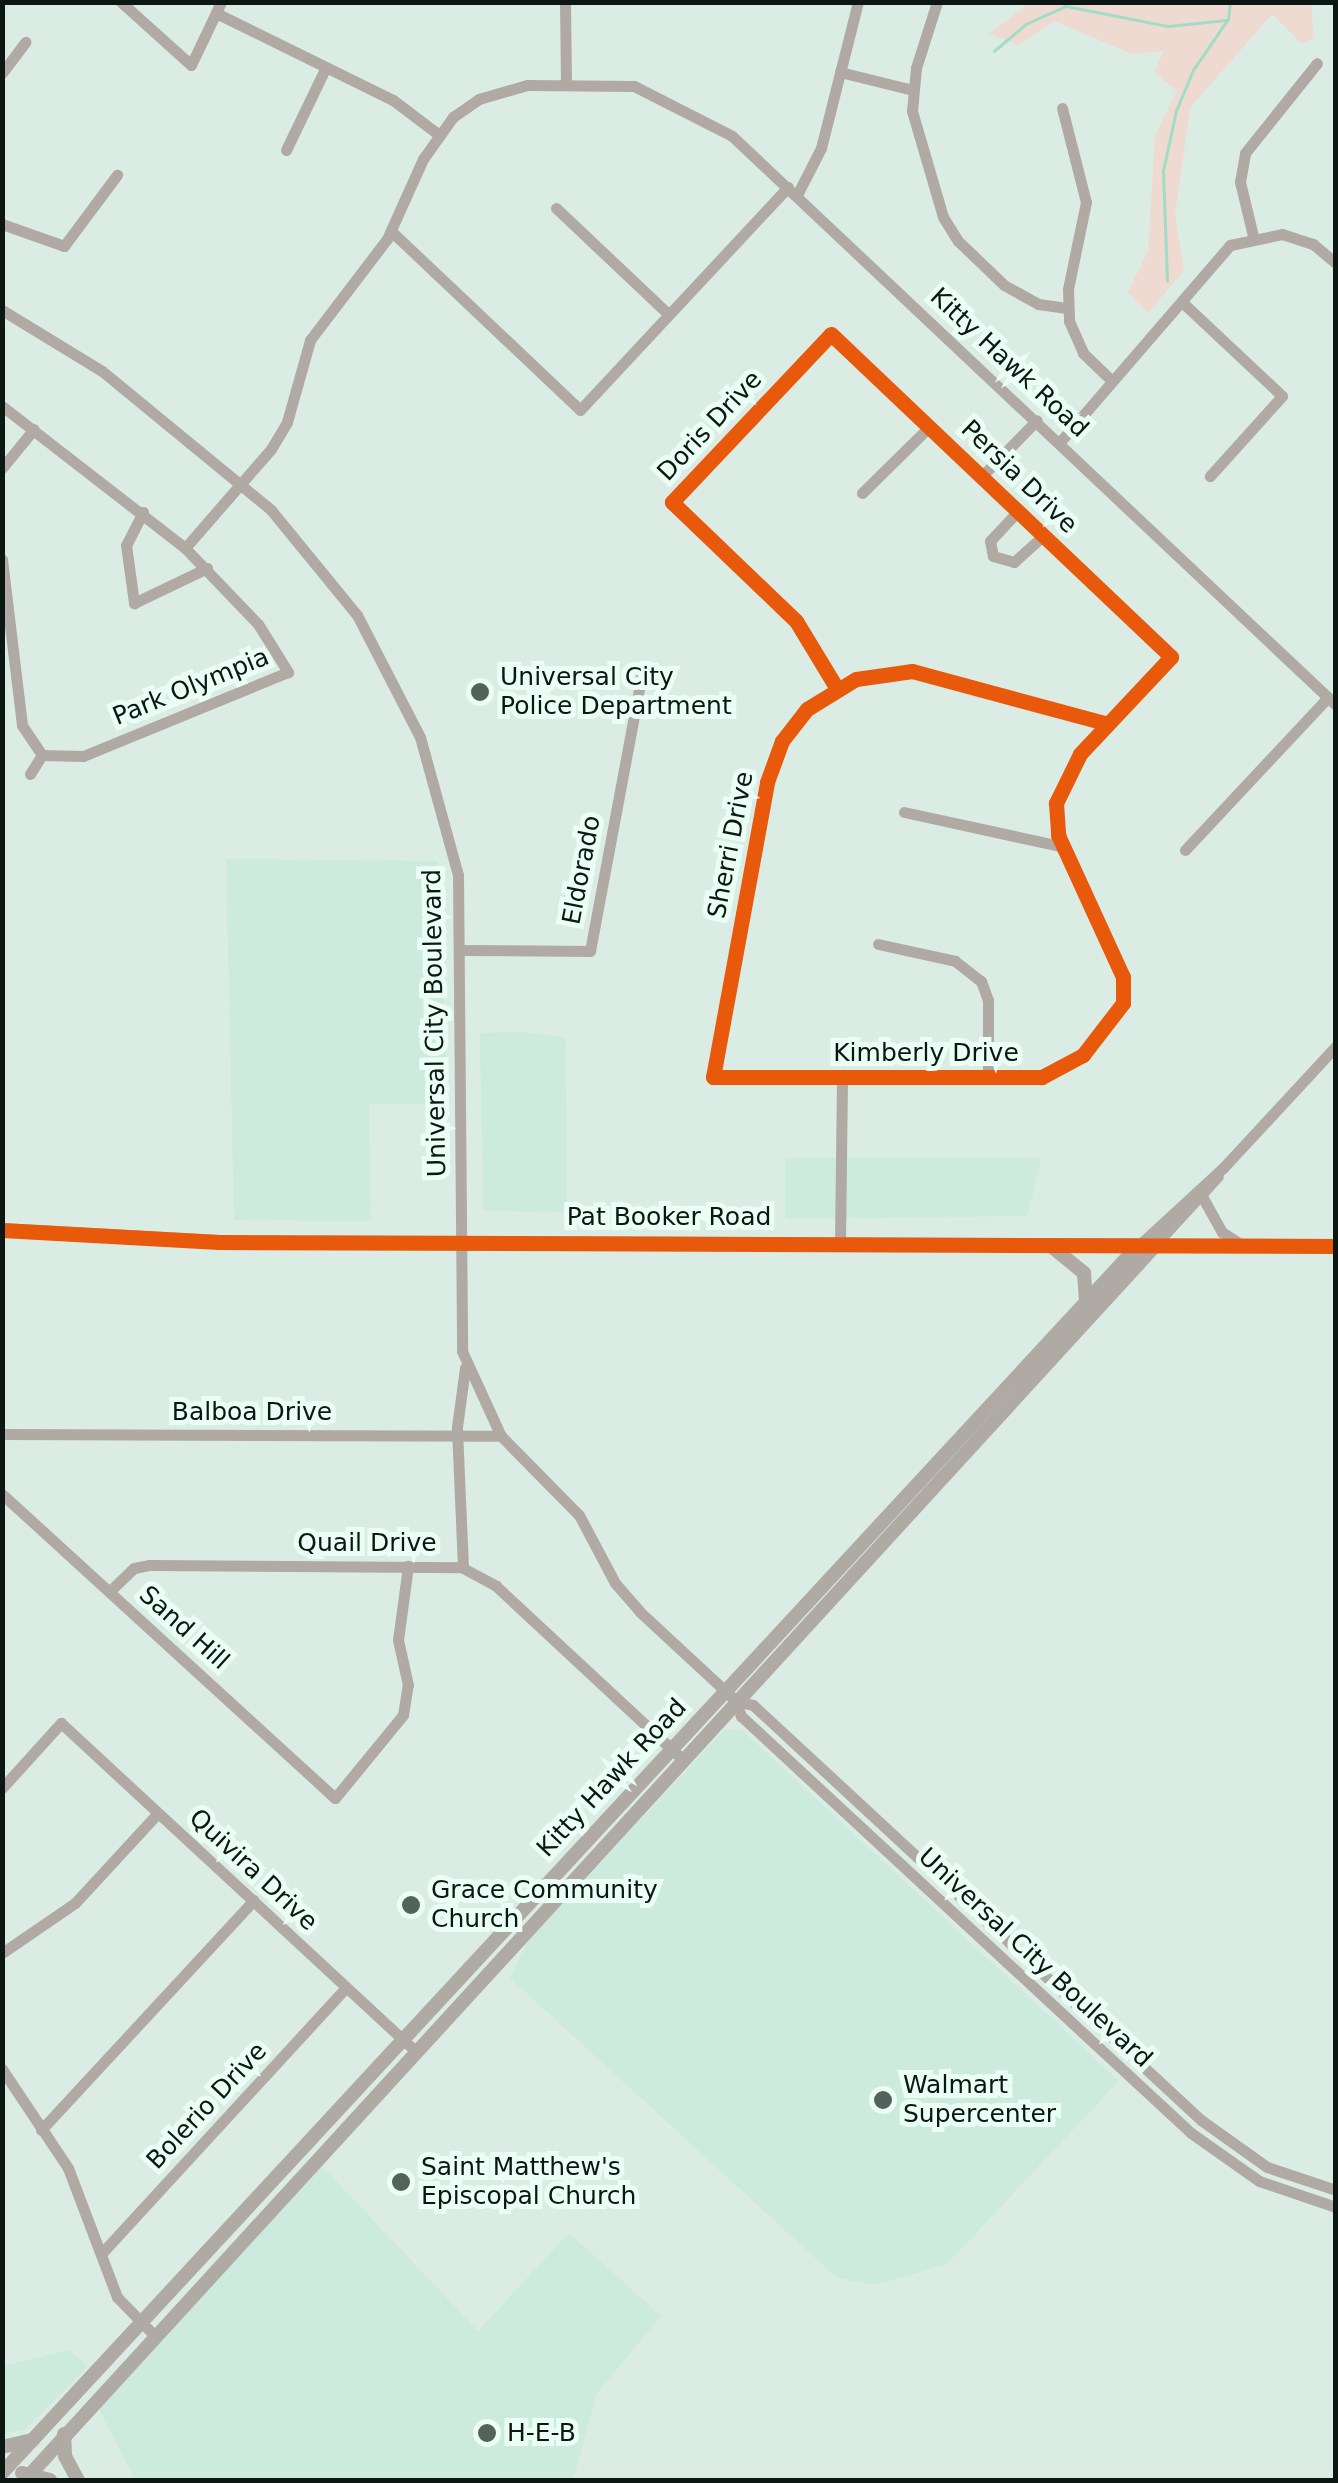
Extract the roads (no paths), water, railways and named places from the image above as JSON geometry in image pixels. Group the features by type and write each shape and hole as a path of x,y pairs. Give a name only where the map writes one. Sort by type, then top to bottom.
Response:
{"main road":[{"name":"Pat Booker Road","path":"2,1230 204,1242 1336,1246"},
{"path":"1050,1246 1084,1274 1086,1302"},
{"name":"Kitty Hawk Road","path":"1020,1382 1086,1302 1145,1248"},
{"name":"Kitty Hawk Road","path":"676,1753 736,1700 928,1482 1145,1248"},
{"name":"Kitty Hawk Road","path":"253,2214 402,2038 488,1945 566,1872 676,1753 724,1690 928,1482"},
{"name":"Kitty Hawk Road","path":"4,2470 147,2329 414,2050 502,1955 566,1872"},
{"name":"Kitty Hawk Road","path":"27,2478 147,2329"},
{"path":"64,2434 65,2456 78,2480"},
{"path":"2,2447 34,2440"},
{"path":"4,2470 50,2480"}],"street":[{"path":"120,2 191,66 219,8 394,100 438,134 390,231 310,340 287,422 186,548"},
{"path":"566,2 566,84"},
{"path":"390,231 580,410 668,314 793,191 822,148 858,2"},
{"path":"937,2 913,90 915,128 952,234 1020,297 1067,308"},
{"path":"2,72 25,42"},
{"path":"1253,236 1240,182 1244,152 1318,63"},
{"path":"286,150 326,67"},
{"path":"840,72 913,90"},
{"name":"Kitty Hawk Road","path":"438,134 464,108 495,92 566,84 652,91 732,136 1332,701"},
{"path":"1062,108 1086,202 1067,308 1078,346 1112,382"},
{"path":"2,224 64,246 117,175"},
{"path":"556,208 668,314"},
{"path":"1060,442 1230,245 1253,236 1298,237 1336,263"},
{"path":"1182,302 1282,396 1210,476"},
{"name":"Universal City Boulevard","path":"2,310 88,361 240,483 317,561 390,670 420,737 453,844 460,950 465,1368 501,1436 580,1515 632,1604 724,1690 736,1700 752,1705 1186,2107 1267,2166 1332,2190"},
{"name":"Persia Drive","path":"831,334 1171,656"},
{"name":"Doris Drive","path":"831,334 672,502 796,621 822,654 836,688"},
{"name":"Park Olympia","path":"2,406 186,548 258,624 288,672 83,756 42,755"},
{"path":"982,476 1037,420"},
{"path":"862,493 930,426"},
{"path":"2,468 34,429"},
{"name":"Persia Drive","path":"1018,510 990,541 994,556 1014,562 1044,535"},
{"path":"142,512 126,545 134,603 207,568"},
{"path":"2,559 22,725 42,755 30,774"},
{"name":"Kimberly Drive","path":"713,1077 988,1078 1042,1076 1068,1066 1123,1004 1123,977 1064,847 1056,812 1060,786 1108,724 1171,656"},
{"name":"Eldorado","path":"460,950 590,951 643,668"},
{"name":"Sherri Drive","path":"713,1077 776,754 798,717 836,688 884,672 926,672 1108,724"},
{"path":"1184,850 1332,701"},
{"path":"904,812 1064,847"},
{"path":"878,944 956,961 980,981 988,1000 988,1078"},
{"name":"Kitty Hawk Road","path":"1145,1248 1336,1046"},
{"path":"840,1243 842,1078"},
{"name":"Kitty Hawk Road","path":"1145,1248 1203,1198 1222,1168"},
{"path":"1203,1198 1222,1232 1246,1247"},
{"path":"464,1568 458,1392 465,1368"},
{"name":"Balboa Drive","path":"2,1434 501,1436"},
{"name":"Sand Hill","path":"2,1494 334,1798 403,1715 408,1686 398,1640 409,1600 408,1566"},
{"name":"Quail Drive","path":"110,1592 134,1568 149,1564 464,1568 496,1586 676,1753"},
{"path":"236,1706 247,1694"},
{"name":"Universal City Boulevard","path":"736,1700 741,1716 1175,2118 1257,2179 1330,2206"},
{"name":"Quivira Drive","path":"2,1788 61,1724 414,2050"},
{"path":"825,1795 836,1782"},
{"path":"2,1953 74,1904 158,1813"},
{"path":"911,1874 922,1863"},
{"path":"42,2130 254,1900"},
{"path":"994,1952 1006,1941"},
{"path":"488,1945 502,1955"},
{"name":"Bolerio Drive","path":"101,2254 346,1988"},
{"path":"1051,2004 1062,1992"},
{"path":"2,2069 68,2168 117,2297 147,2329"},
{"path":"1175,2118 1186,2107"},
{"path":"1330,2206 1332,2190"}],"waterway":[{"path":"1167,281 1163,171 1176,111 1193,70 1228,19 1230,2"},
{"path":"994,51 1026,24 1066,6 1168,26 1226,20"}],"place":[{"name":"Universal City Police Department","path":"480,692"},
{"name":"Grace Community Church","path":"411,1905"},
{"name":"Walmart Supercenter","path":"883,2100"},
{"name":"Saint Matthew's Episcopal Church","path":"401,2182"},
{"name":"H-E-B","path":"487,2433"}]}
